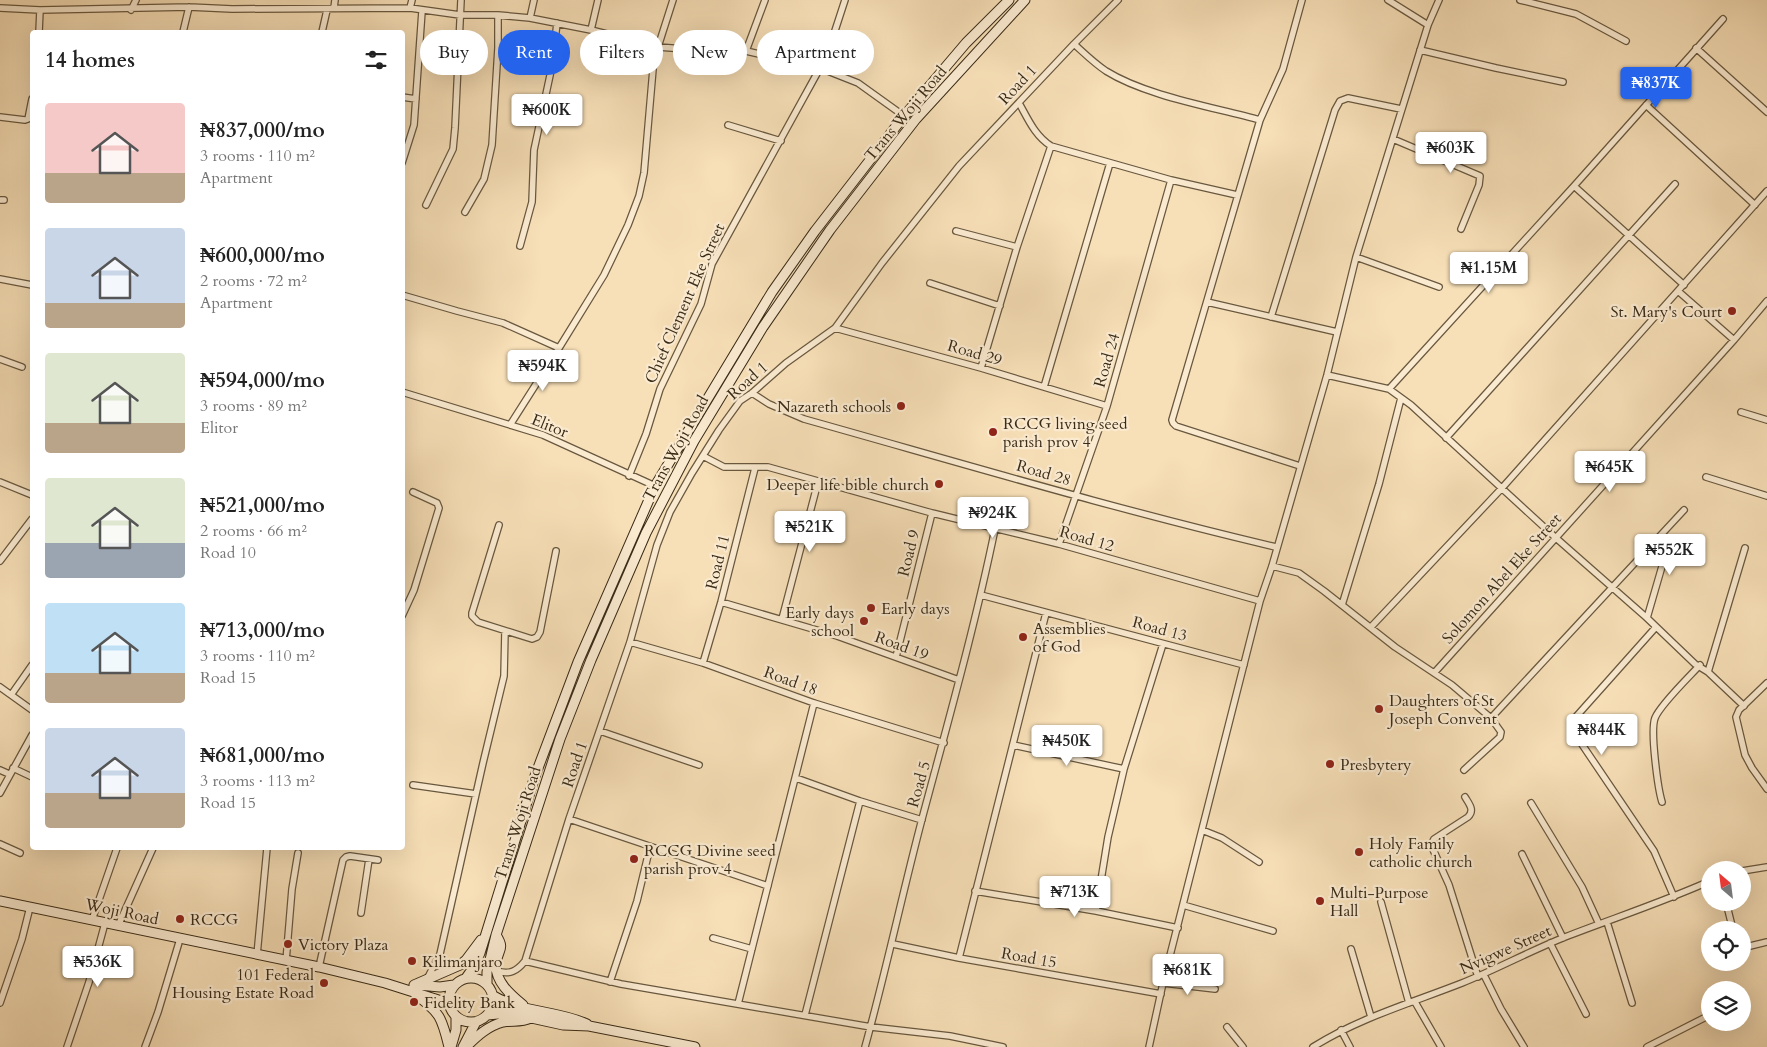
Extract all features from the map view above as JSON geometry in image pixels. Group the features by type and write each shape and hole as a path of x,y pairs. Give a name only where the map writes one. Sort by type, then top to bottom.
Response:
{"main road":[{"name":"Trans Woji Road","path":"466,978 473,968 486,933 535,776 578,662 655,486 772,292 815,231 904,116 966,43 1009,0"},
{"name":"Trans Woji Road","path":"487,985 486,972 496,935 560,739 591,660 646,533 694,441 763,327 830,230 916,119 1021,1"},
{"name":"Woji Road","path":"0,901 412,988"},
{"path":"412,988 460,965 466,960 486,933"},
{"path":"496,935 502,943 496,963 502,985 508,993 525,1007"},
{"path":"412,988 454,985 466,978 481,980 487,985 492,995 492,1006 487,1015"},
{"path":"454,985 450,991 448,1003 451,1012 462,1021 476,1022"},
{"path":"412,988 448,1003"},
{"path":"412,988 438,1013 450,1047"},
{"path":"492,995 506,1003 574,1018 589,1026"},
{"path":"465,1047 476,1022 487,1015 510,1013 563,1025 589,1026 677,1045 695,1047"},
{"path":"450,1047 456,1030 456,1018"},
{"path":"465,1047 480,1033 493,1026 504,1022 522,1022 531,1018"}],"street":[{"path":"131,10 136,0"},
{"path":"184,30 194,0"},
{"path":"264,8 265,0"},
{"path":"334,8 335,0"},
{"path":"410,8 412,0"},
{"path":"426,206 453,149 461,0"},
{"path":"530,18 534,0"},
{"path":"0,8 40,10 264,8 327,10 334,8 410,8 460,15 498,15 530,18 591,30 598,0"},
{"path":"662,30 673,0"},
{"path":"747,48 766,0"},
{"name":"Chief Clement Eke Street","path":"835,30 845,0"},
{"name":"Road 1","path":"525,961 569,818 630,642 660,537 670,512 719,430 740,401 786,363 835,328 882,263 959,166 1118,0"},
{"path":"1300,466 1176,426 1172,420 1260,120 1283,69 1302,0"},
{"path":"1388,0 1428,26"},
{"path":"1149,1047 1163,982 1260,601 1272,566 1327,375 1356,257 1420,50 1439,0"},
{"path":"1520,0 1576,14 1626,41"},
{"path":"39,30 40,10"},
{"path":"322,30 327,10"},
{"path":"405,154 414,125 422,11"},
{"path":"465,212 484,178 492,145 498,48 498,15"},
{"path":"1389,389 1723,19"},
{"path":"520,246 532,202 534,150 552,66 557,23"},
{"path":"1074,44 1107,71 1133,85 1260,120"},
{"path":"1696,48 1767,112"},
{"path":"1420,50 1563,82"},
{"path":"510,425 604,275 622,239 639,196 644,174 653,75"},
{"name":"Chief Clement Eke Street","path":"630,476 660,389 701,304 712,264 816,75"},
{"path":"838,75 858,83 904,116"},
{"path":"405,97 416,99"},
{"path":"1271,317 1340,101 1348,98 1401,109"},
{"path":"1019,103 1036,133 1051,146 1171,180 1237,195"},
{"path":"1646,105 1755,205"},
{"path":"0,117 25,120 28,119 30,109"},
{"path":"728,124 781,141"},
{"path":"1393,138 1480,176 1479,186 1461,229"},
{"path":"981,368 1051,146"},
{"path":"1044,388 1110,163"},
{"name":"Road 24","path":"1059,544 1107,406 1171,180"},
{"path":"1446,438 1675,184"},
{"path":"1574,186 1684,285"},
{"path":"1371,627 1502,488 1767,191"},
{"path":"956,231 1018,247"},
{"path":"1356,257 1439,287"},
{"path":"0,279 30,284"},
{"path":"930,283 1000,306"},
{"path":"1678,291 1734,340"},
{"path":"405,296 457,312 503,323 559,348"},
{"name":"Solomon Abel Eke Street","path":"1435,672 1734,340 1767,300"},
{"path":"1207,302 1337,332"},
{"name":"Road 29","path":"835,328 981,368 1107,406"},
{"path":"0,359 22,367"},
{"path":"1327,375 1389,389 1744,706"},
{"name":"Elitor","path":"405,393 543,435 655,486"},
{"name":"Road 28","path":"752,393 769,404 804,419 1077,496 1211,532 1276,547"},
{"path":"1342,605 1379,484 1400,398"},
{"path":"1741,412 1767,420"},
{"name":"Road 12","path":"703,456 724,467 768,467 932,513 1059,544 1260,601"},
{"name":"Road 11","path":"703,663 721,602 755,468"},
{"path":"1706,478 1767,496"},
{"path":"0,482 30,493"},
{"path":"782,619 818,482"},
{"path":"405,610 414,590 439,508 437,503 413,492"},
{"path":"1491,718 1684,510"},
{"name":"Road 9","path":"896,657 932,513"},
{"path":"0,561 30,522"},
{"path":"499,525 472,616 478,622 532,639 537,637 540,632 556,551"},
{"name":"Road 5","path":"865,1047 922,820 944,743 981,595 995,529"},
{"path":"1647,618 1665,556 1665,547 1659,538"},
{"path":"1708,672 1745,548"},
{"path":"1272,566 1299,573 1395,647 1435,672 1491,718 1501,732 1501,735 1464,770"},
{"name":"Road 13","path":"981,595 1244,665"},
{"name":"Road 19","path":"721,602 837,636 959,680"},
{"path":"959,958 1046,613"},
{"path":"1656,626 1574,719 1572,724 1578,740 1654,851 1674,897"},
{"path":"426,980 440,954 504,676 505,632"},
{"name":"Road 18","path":"630,642 703,663 814,703 944,743"},
{"path":"1096,911 1108,837 1124,769 1163,644"},
{"path":"1662,802 1658,788 1653,731 1654,719 1663,706 1700,665"},
{"path":"11,695 30,668"},
{"path":"1767,683 1739,710 1736,717 1741,742 1752,768 1767,789"},
{"path":"0,687 30,709"},
{"path":"738,1004 814,703"},
{"path":"600,731 699,765"},
{"path":"0,793 30,738"},
{"path":"1013,745 1124,769"},
{"path":"13,768 30,775"},
{"path":"0,770 9,774"},
{"path":"796,778 860,802 922,820"},
{"path":"413,785 476,794"},
{"path":"1465,797 1472,809 1472,813 1434,839 1431,845 1449,885 1481,976 1524,1047"},
{"path":"805,1015 860,802"},
{"path":"1531,802 1560,847 1582,887 1599,924"},
{"path":"569,818 768,886"},
{"path":"1202,830 1222,838 1259,862"},
{"path":"0,844 20,853"},
{"path":"610,982 637,901 650,847"},
{"path":"92,920 116,850"},
{"path":"118,926 152,850"},
{"path":"257,955 267,850"},
{"path":"286,961 292,889 298,853"},
{"path":"1522,854 1563,938"},
{"path":"319,967 343,860 346,856 350,856 378,860"},
{"path":"361,913 369,859"},
{"path":"1751,870 1767,867"},
{"name":"Nvigwe Street","path":"1312,1047 1341,1030 1371,1017 1481,976 1563,938 1674,897 1701,885"},
{"path":"975,891 1096,911 1178,928"},
{"path":"1381,902 1412,1002 1441,1047"},
{"path":"1183,905 1273,931"},
{"path":"0,1004 22,939 30,907"},
{"path":"1606,922 1632,1003"},
{"path":"67,1047 89,982 105,923"},
{"path":"713,938 752,949"},
{"path":"145,1047 158,1012 180,939"},
{"path":"1751,946 1767,942"},
{"name":"Road 15","path":"892,944 959,958 1161,994"},
{"path":"1550,944 1586,1014"},
{"path":"1351,949 1371,1017"},
{"path":"497,971 504,973 512,972 519,969 525,961 610,982 870,1027 950,1036 1003,1047"},
{"path":"1163,982 1215,989"},
{"path":"1651,1046 1701,1020"},
{"path":"1227,1027 1243,1047"},
{"path":"1341,1030 1350,1047"}],"place":[{"name":"St. Mary's Court","path":"1732,311"},
{"name":"Nazareth schools","path":"901,406"},
{"name":"RCCG living seed parish prov 4","path":"993,432"},
{"name":"Deeper life bible church","path":"939,484"},
{"name":"Early days","path":"871,608"},
{"name":"Early days school","path":"864,621"},
{"name":"Assemblies of God","path":"1023,637"},
{"name":"Daughters of St Joseph Convent","path":"1379,709"},
{"name":"Presbytery","path":"1330,764"},
{"name":"Holy Family catholic church","path":"1359,852"},
{"name":"RCCG Divine seed parish prov 4","path":"634,859"},
{"name":"Multi-Purpose Hall","path":"1320,901"},
{"name":"RCCG","path":"180,919"},
{"name":"Victory Plaza","path":"288,944"},
{"name":"Kilimanjaro","path":"412,961"},
{"name":"101 Federal Housing Estate Road","path":"324,983"},
{"name":"Fidelity Bank","path":"414,1002"}]}
